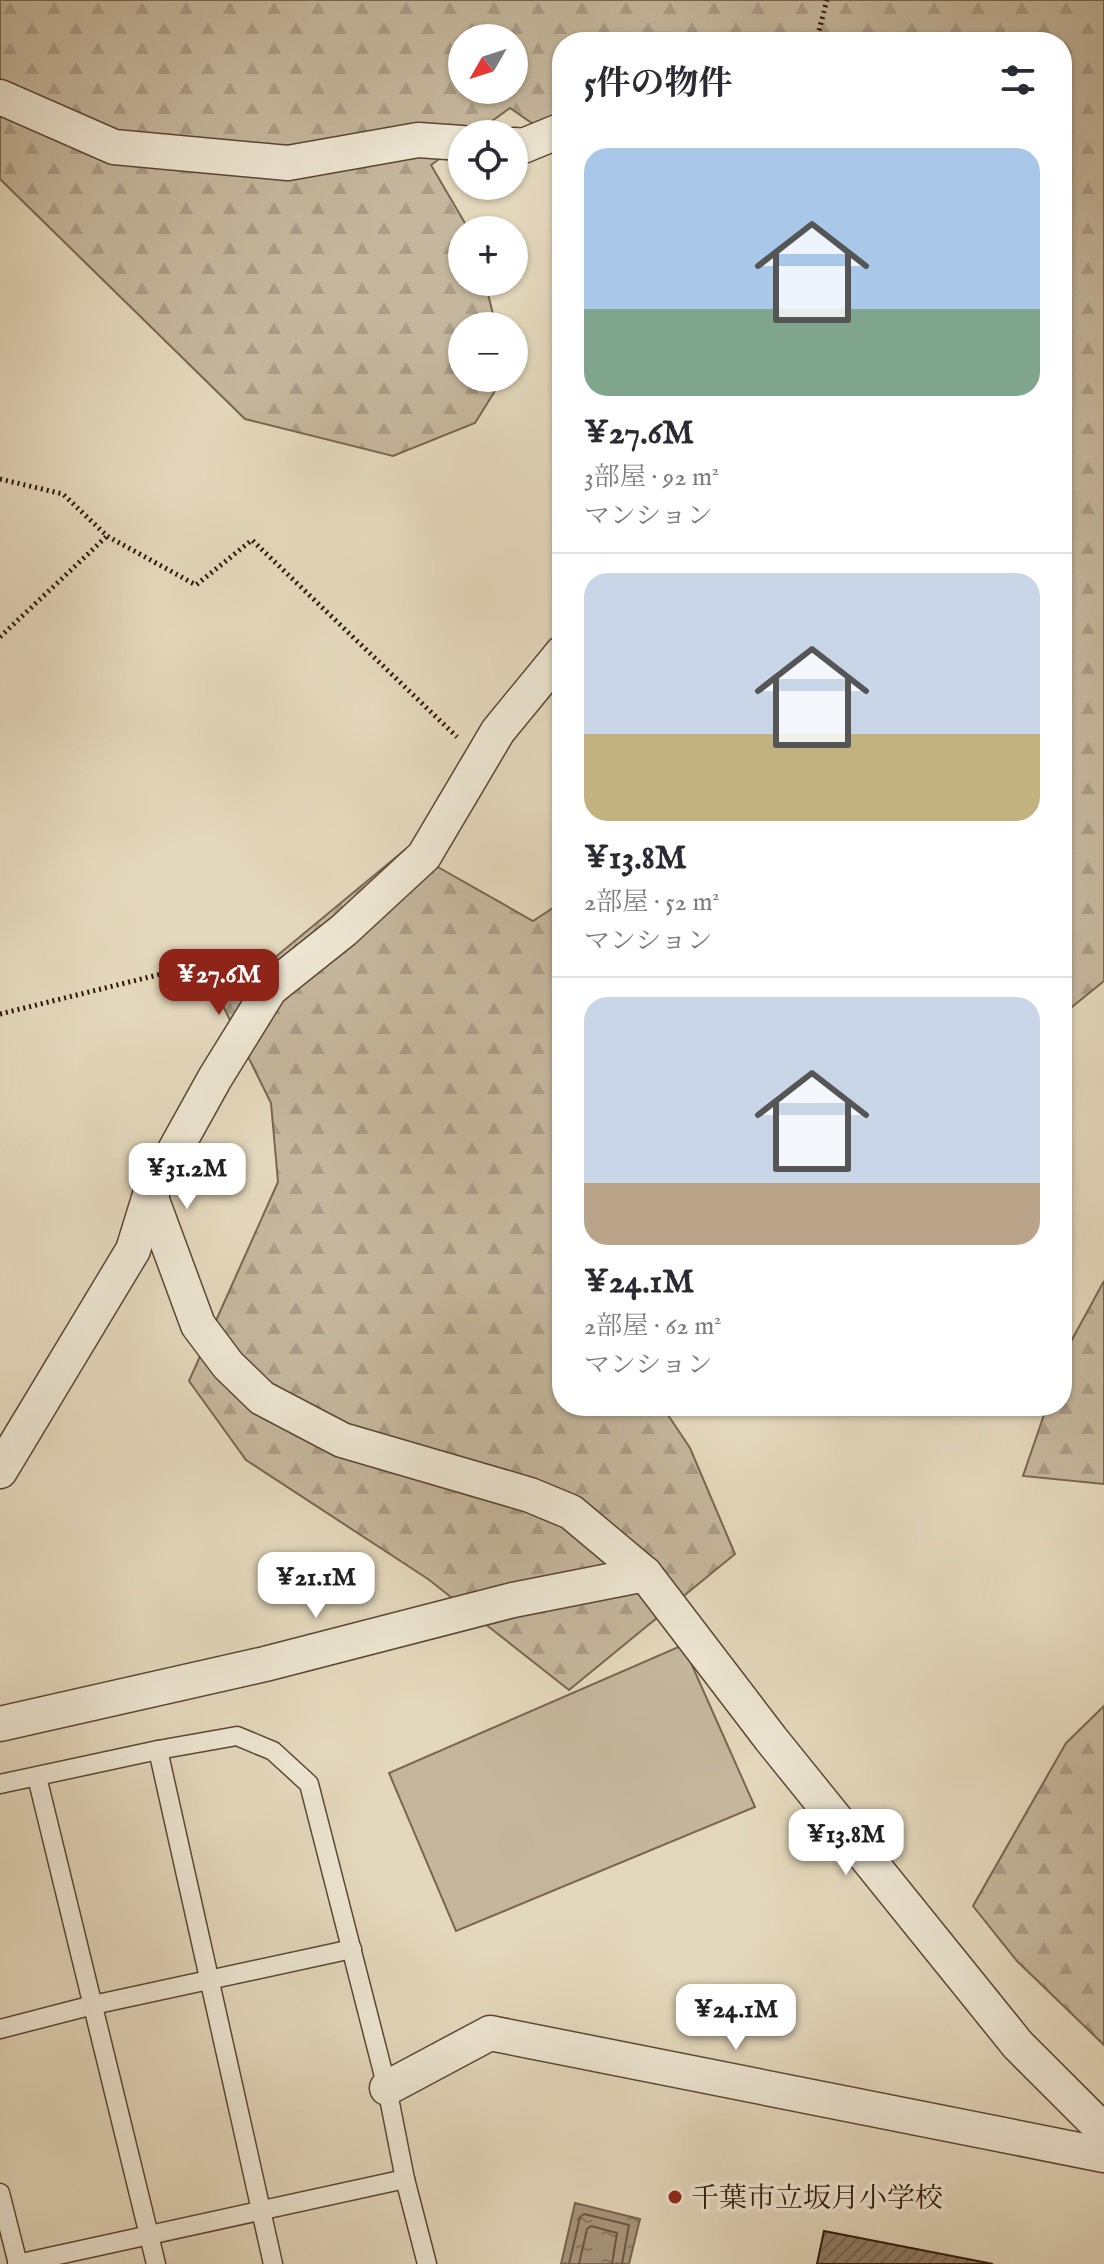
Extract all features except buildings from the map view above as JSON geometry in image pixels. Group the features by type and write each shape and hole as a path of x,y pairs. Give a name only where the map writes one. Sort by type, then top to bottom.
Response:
{"street":[{"path":"0,97 114,147 288,163 418,140 448,142"},
{"path":"528,144 552,134"},
{"path":"0,1471 133,1250 150,1195 215,1078 270,989 344,930 424,856 498,731 552,665"},
{"path":"150,1195 198,1325 228,1365 262,1398 342,1440 530,1495 571,1512 645,1574 771,1739 1018,2045 1104,2131"},
{"path":"0,1724 265,1664 513,1600 645,1574"},
{"path":"387,2088 490,2033 1104,2155"}],"lane":[{"path":"0,1784 237,1736 273,1751 309,1784 387,2088 405,2179 427,2264"},
{"path":"158,1750 273,2264"},
{"path":"37,1777 156,2264"},
{"path":"0,2029 93,2005 352,1949"},
{"path":"0,2193 18,2264 405,2179"}],"path":[{"path":"819,32 827,0"},
{"path":"0,479 63,494 107,536 196,585 252,540 481,760"},
{"path":"0,637 107,536"},
{"path":"0,1014 218,960 270,989"}],"green space":[{"path":"0,0 1104,0 1104,981 1072,1007 1072,32 552,32 552,137 510,108 493,120 448,120 448,153 431,165 448,194 448,200 451,200 461,216 448,216 448,296 488,296 492,312 448,312 448,392 494,392 475,423 393,456 245,419 0,179"},
{"path":"406,849 533,921 552,909 552,1416 669,1416 690,1448 735,1554 569,1690 428,1579 246,1460 189,1381 278,1182 271,1103 221,1002"},
{"path":"1104,1281 1104,1484 1023,1476 1044,1416 1072,1416 1072,1340"},
{"path":"683,1645 755,1807 456,1931 389,1773"},
{"path":"1104,1706 1104,2045 1017,1961 973,1906 1066,1743"}],"water":[{"path":"575,2203 640,2219 629,2264 561,2264"}],"place":[{"name":"千葉市立坂月小学校","path":"675,2197"}]}
